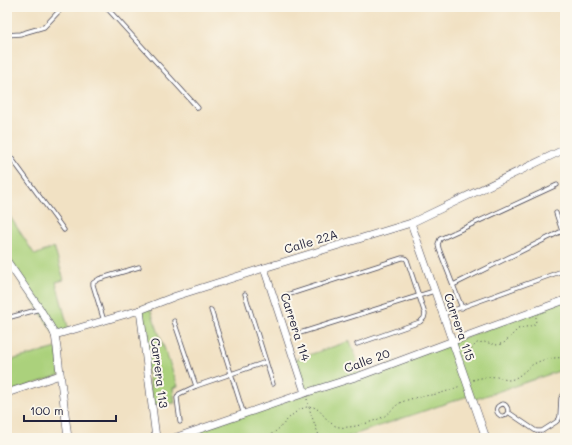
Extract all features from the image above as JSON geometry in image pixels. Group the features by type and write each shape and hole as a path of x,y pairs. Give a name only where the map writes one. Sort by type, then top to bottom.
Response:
{"street":[{"name":"Calle 22A","path":"54,335 140,310 176,296 411,223 565,149"},
{"name":"Carrera 115","path":"411,223 486,437"},
{"path":"7,261 40,309 54,335 68,438"},
{"name":"Carrera 114","path":"264,268 305,394"},
{"name":"Calle 20","path":"174,438 362,375 565,300"},
{"name":"Carrera 113","path":"140,310 156,438"},
{"path":"7,393 60,375"}],"lane":[{"path":"7,35 20,34 44,27 63,7"},
{"path":"106,7 198,108"},
{"path":"7,152 64,230"},
{"path":"462,308 439,249 438,244 440,239 557,185"},
{"path":"556,213 565,240"},
{"path":"453,285 562,231"},
{"path":"287,295 404,258 408,261 425,314 424,318 420,322 357,344"},
{"path":"104,321 93,283 99,279 139,267"},
{"path":"443,314 565,270"},
{"path":"300,333 435,290"},
{"path":"245,294 273,384"},
{"path":"7,318 40,309"},
{"path":"211,310 244,415"},
{"path":"174,321 196,386"},
{"path":"180,422 177,398 178,395 196,386 266,362"},
{"path":"508,412 536,431 542,431 559,419 561,398 565,393"},
{"path":"478,438 486,437"}],"path":[{"path":"460,362 467,359 473,347 477,343 484,342 497,345 504,343 518,329 534,324 536,321 536,311"},
{"path":"256,438 275,432 298,410 308,406 319,410 331,424 348,428 383,416 400,403 419,396 448,391 483,377 495,377 509,380 522,374 532,365 542,361 551,358 565,358"},
{"path":"305,394 320,438"}],"green space":[{"path":"7,212 35,255 54,247 64,280 56,282 69,331 55,335 7,261"},
{"path":"565,300 565,369 473,400 471,395 344,438 174,438 305,394 294,360 350,341 362,375"},
{"path":"149,306 178,386 173,388 175,403 152,405 140,310"},
{"path":"57,348 60,375 7,393 7,361"}]}
